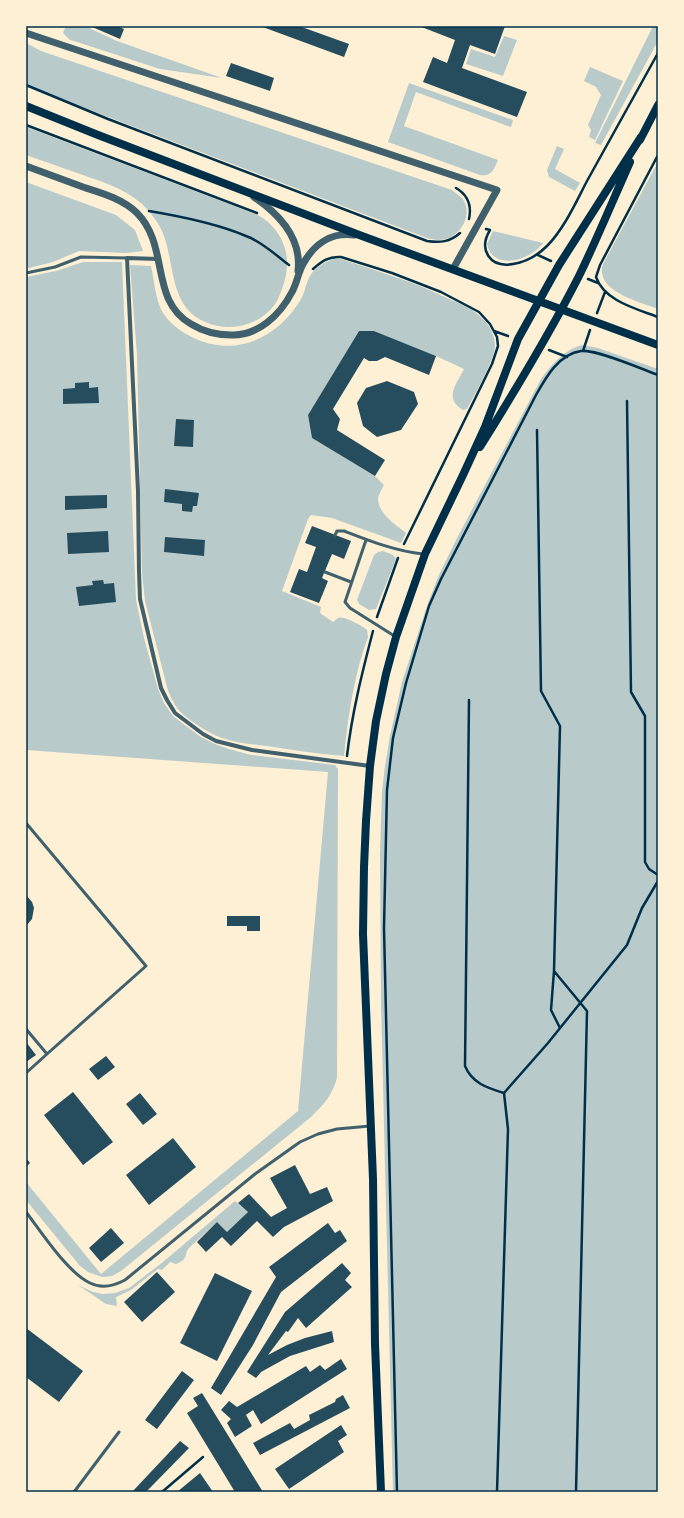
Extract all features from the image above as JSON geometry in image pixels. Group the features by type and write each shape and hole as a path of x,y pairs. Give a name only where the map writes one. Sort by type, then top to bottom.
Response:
{"main road":[{"path":"463,475 541,347 561,310 579,275 641,137 658,105"},
{"path":"26,106 362,236 658,345"},
{"path":"381,1492 375,1344 373,1179 363,934 364,867 370,766 376,721 396,637 425,554 484,427 518,339 559,265 641,137"}],"street":[{"path":"26,33 497,190 453,269"},
{"path":"26,166 103,194 122,202 134,211 147,224 154,240 167,298 174,311 184,321 200,330 217,335 236,335 253,331 269,322 281,309 292,291 303,265 312,251 321,242 333,236 347,234 362,236"},
{"path":"244,190 267,206 279,217 290,232 297,248 299,264 297,281"},
{"path":"159,259 126,258 138,491 140,599 162,688 175,713 202,734 216,741 252,750 370,766"}],"lane":[{"path":"26,272 55,267 81,257 126,258"},
{"path":"335,535 337,531 341,531 401,551 425,554"},
{"path":"366,540 345,600 350,608 396,637"},
{"path":"325,572 351,582"},
{"path":"26,823 146,966 26,1073"},
{"path":"26,1029 47,1054"},
{"path":"26,1212 61,1257 82,1278 99,1286 113,1285 125,1280 255,1174 300,1142 318,1134 337,1129 370,1126"},
{"path":"74,1492 119,1432"}],"path":[{"path":"468,223 490,230 484,244 485,251 497,262 513,264 526,261 538,255 560,230 658,53"},
{"path":"26,85 108,119 437,243 450,240 463,230 468,223 470,204 466,197 454,187"},
{"path":"26,125 260,214"},
{"path":"658,155 600,264 596,277 600,287 614,298 630,307 658,317"},
{"path":"134,211 171,215 247,236 271,251 290,267 290,262"},
{"path":"301,270 310,273 325,259 334,256 392,273 441,292 479,312 490,324 497,337 498,346 492,364 401,551 375,623 357,693 350,728 346,762"},
{"path":"397,1492 384,928 387,790 393,738 415,651 429,606 441,579 536,395 551,371 567,357 574,353 583,351 596,353 658,375"},
{"path":"627,401 631,692 645,716 645,862 649,870 658,875"},
{"path":"537,430 541,691 560,726 554,971 551,1010 560,1028"},
{"path":"469,700 465,1066 468,1074 475,1081 486,1088 504,1093"},
{"path":"497,1492 508,1129 504,1093 560,1028 627,945 642,908 658,881"},
{"path":"554,971 587,1011 576,1492"},
{"path":"162,1492 203,1457"}],"shaded area":[{"path":"68,26 90,26 91,29 117,41 222,78 160,69 70,40 63,33 65,28"},
{"path":"653,26 658,26 658,41 601,145 595,143"},
{"path":"504,36 517,40 503,76 466,64 471,49 495,57"},
{"path":"26,43 41,51 452,190 462,198 465,203 467,209 465,221 458,231 449,238 438,240 427,238 74,104 26,84"},
{"path":"590,67 623,81 595,140 589,137 591,130 588,125 601,95 596,87 584,81"},
{"path":"409,83 513,120 511,127 416,92 404,126 498,160 490,174 480,175 388,142"},
{"path":"26,127 258,215 270,224 278,234 286,252 287,270 285,280 275,304 262,317 246,325 240,326 218,326 205,322 194,315 185,307 180,296 164,236 158,223 149,211 135,198 112,186 26,155"},
{"path":"557,146 564,149 555,169 580,183 575,191 549,177 547,170"},
{"path":"658,162 658,309 620,294 611,288 605,281 602,273 603,264"},
{"path":"26,182 116,215 135,230 143,251 126,253 79,251 53,262 29,268 26,267"},
{"path":"493,231 543,243 530,254 522,258 504,260 497,258 491,253 487,244"},
{"path":"334,259 341,259 382,272 467,307 479,315 488,325 492,331 495,342 492,360 484,378 467,409 463,410 454,401 453,391 464,369 374,331 359,331 308,415 312,438 375,476 384,485 378,500 381,510 393,523 406,533 401,543 332,518 311,515 308,519 282,591 321,607 320,613 333,622 341,617 348,619 367,630 368,637 352,696 344,756 243,743 224,739 190,720 177,708 172,699 167,687 145,601 142,573 137,355 130,265 151,266 160,307 168,319 179,329 191,337 204,342 233,346 260,338 283,322 301,299 312,273 320,265"},
{"path":"83,262 122,262 136,600 144,638 158,689 164,703 173,716 201,737 215,744 251,755 335,765 338,769 337,1078 333,1090 324,1104 311,1117 121,1271 112,1276 102,1277 88,1272 80,1266 26,1200 26,1182 101,1274 298,1111 328,772 26,750 26,277 56,271"},
{"path":"582,345 598,348 658,369 658,1492 393,1492 381,1003 380,853 382,791 385,766 402,682 438,577 541,379 559,358 570,350"},
{"path":"383,551 392,555 396,559 376,609 369,610 359,604 357,600 374,555"},
{"path":"235,1201 248,1212 227,1232 217,1222 187,1250 183,1260 176,1264 170,1262 162,1270 158,1269 131,1290 116,1297 117,1306 106,1304 78,1285 93,1292 103,1294 115,1293 129,1288 163,1262"}],"building":[{"path":"90,26 117,26 124,29 120,39"},
{"path":"260,26 299,26 349,44 344,57"},
{"path":"419,26 505,26 495,54 470,45 462,68 527,92 517,117 423,82 433,57 447,63 455,40"},
{"path":"231,63 274,78 270,91 226,76"},
{"path":"359,331 374,331 436,356 429,375 385,357 377,361 369,361 364,358 333,409 340,419 337,430 385,460 375,476 312,438 308,415"},
{"path":"387,381 414,392 418,404 401,430 377,437 363,426 357,403 366,388"},
{"path":"89,382 89,388 98,387 99,403 63,404 63,389 75,388 75,383"},
{"path":"176,419 194,420 193,447 174,446"},
{"path":"165,489 199,493 197,506 193,506 192,512 182,511 182,504 164,502"},
{"path":"107,495 107,508 65,510 65,496"},
{"path":"312,526 351,541 344,559 332,554 322,578 328,581 319,603 290,592 299,569 307,572 316,547 305,543"},
{"path":"108,531 109,552 68,554 67,533"},
{"path":"165,537 205,540 204,556 164,552"},
{"path":"103,580 104,584 114,583 116,602 79,606 76,587 93,585 92,581"},
{"path":"26,895 32,902 34,908 32,919 26,926"},
{"path":"227,916 260,916 260,931 247,931 247,926 227,926"},
{"path":"26,1042 36,1055 26,1062"},
{"path":"106,1056 115,1067 98,1080 89,1069"},
{"path":"73,1092 113,1142 83,1165 44,1115"},
{"path":"140,1093 157,1114 143,1125 126,1104"},
{"path":"173,1138 196,1167 149,1205 126,1175"},
{"path":"26,1158 30,1163 26,1167"},
{"path":"295,1165 310,1194 327,1187 333,1201 284,1227 273,1237 257,1221 231,1246 222,1237 206,1252 197,1242 217,1222 227,1232 248,1212 238,1203 249,1194 271,1217 287,1208 270,1178"},
{"path":"328,1223 335,1233 340,1230 347,1241 281,1292 253,1345 221,1395 211,1388 276,1277 269,1267"},
{"path":"111,1228 124,1243 101,1262 89,1248"},
{"path":"342,1263 351,1273 345,1280 352,1287 306,1328 298,1318 268,1355 305,1338 332,1331 334,1342 290,1356 261,1372 256,1378 247,1372 285,1312"},
{"path":"157,1272 175,1292 142,1322 124,1302"},
{"path":"215,1273 252,1291 217,1361 180,1343"},
{"path":"26,1328 83,1371 59,1402 26,1377"},
{"path":"341,1359 347,1369 261,1424 253,1410 246,1415 252,1426 235,1437 227,1423 231,1419 221,1410 229,1401 237,1407 306,1366 310,1372 320,1365 325,1370"},
{"path":"182,1371 194,1380 157,1429 145,1420"},
{"path":"202,1393 263,1492 235,1492 187,1413 198,1406 193,1398"},
{"path":"343,1395 350,1408 260,1455 253,1443 290,1423 294,1429 310,1420 309,1415 335,1402 336,1399"},
{"path":"341,1425 347,1435 338,1441 344,1452 289,1489 275,1469"},
{"path":"180,1441 189,1448 146,1492 132,1492"},
{"path":"200,1473 213,1492 177,1492"}]}
